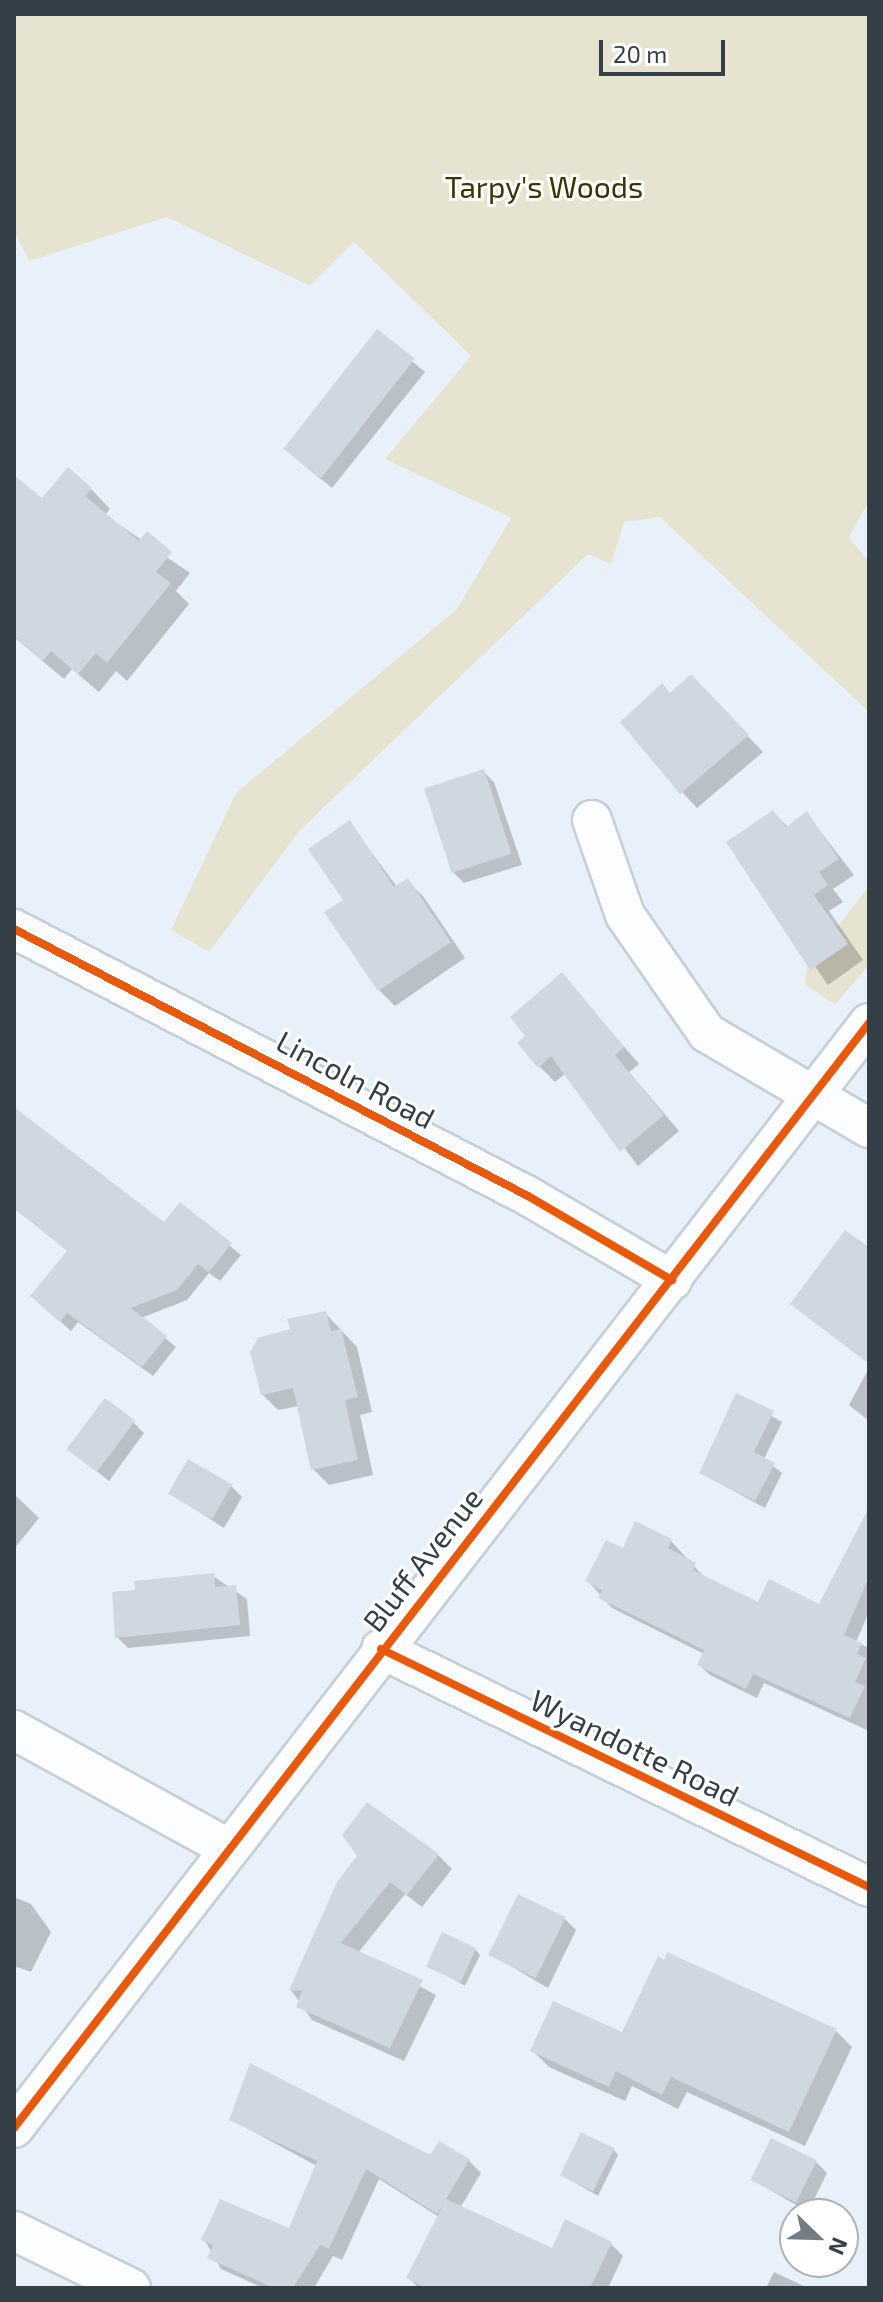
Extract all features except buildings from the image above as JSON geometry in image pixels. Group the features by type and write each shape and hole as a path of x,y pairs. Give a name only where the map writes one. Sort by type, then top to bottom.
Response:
{"street":[{"path":"592,820 625,915 661,976 707,1033 812,1100 869,1128"},
{"name":"Lincoln Road","path":"14,929 528,1196 672,1280"},
{"name":"Bluff Avenue","path":"14,2128 381,1649 672,1280 869,1023"},
{"name":"Wyandotte Road","path":"381,1649 869,1887"},
{"path":"14,1730 228,1848"},
{"path":"14,2231 131,2288"}],"green space":[{"name":"Tarpy's Woods","path":"14,14 869,14 869,501 849,537 869,562 869,712 660,517 624,522 611,564 588,554 300,830 209,952 171,930 236,793 457,609 511,518 385,459 471,356 354,242 310,286 167,217 29,261 14,231"},
{"path":"869,886 869,965 835,1005 805,984 807,966"}],"cycle path":[{"path":"14,929 528,1196 672,1280"},
{"path":"14,2128 869,1023"},
{"path":"381,1649 869,1887"}]}
